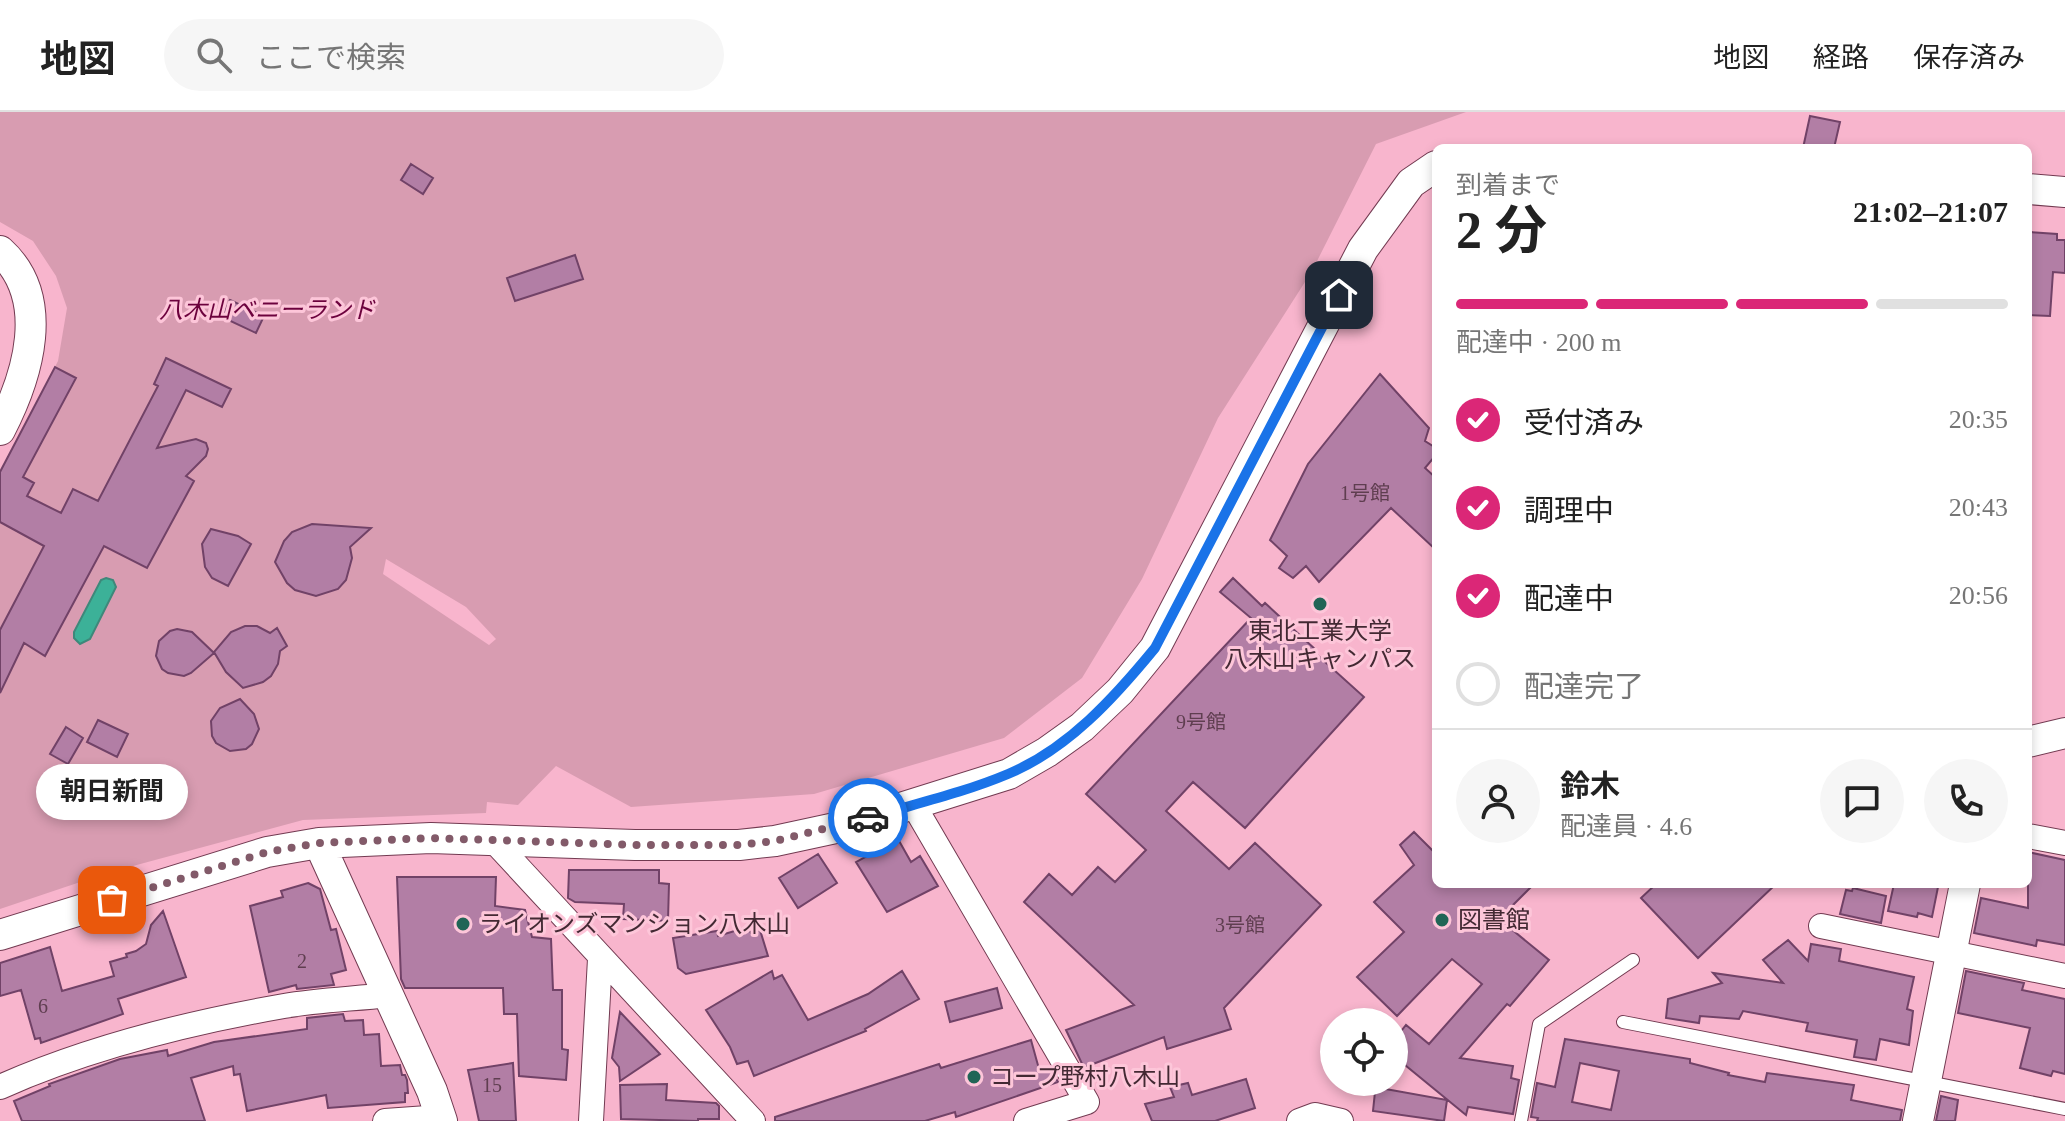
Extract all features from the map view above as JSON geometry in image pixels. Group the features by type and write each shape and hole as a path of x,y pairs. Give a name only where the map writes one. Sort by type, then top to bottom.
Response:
{"street":[{"path":"0,935 267,852 319,843 431,838 739,845 840,827 1009,774 1082,727 1120,691 1155,648 1363,249 1411,183 1432,169"},
{"path":"2032,189 2065,192"},
{"path":"0,251 21,274 29,308 31,337 24,378 0,430"},
{"path":"2032,741 2065,733"},
{"path":"913,804 1087,1102 1026,1121"},
{"path":"2032,837 2065,843"},
{"path":"492,839 753,1121"},
{"path":"319,843 442,1119 385,1121"},
{"path":"1918,1121 1964,888"},
{"path":"1821,926 2065,976"},
{"path":"591,1121 600,959"},
{"path":"0,1087 48,1066 208,1021 286,1006 388,995"},
{"path":"1299,1121 1315,1115 1341,1121"}],"lane":[{"path":"1521,1121 1539,1024 1633,960"},
{"path":"1623,1022 2065,1109"}],"green space":[{"name":"八木山ベニーランド","path":"0,112 1466,112 1376,144 1312,271 1218,418 1142,579 1082,678 1004,738 814,794 631,807 556,766 518,805 487,802 486,813 303,820 107,873 0,909 0,474 58,361 67,308 56,276 33,241 0,222","holes":["386,559 466,607 496,639 489,645 383,574"]}],"shaded area":[{"path":"101,580 113,580 116,587 90,639 80,644 74,638 74,632"}],"building":[{"path":"1810,116 1840,122 1835,144 1804,144"},
{"path":"411,164 433,178 423,194 401,180"},
{"path":"2032,232 2057,234 2057,240 2065,240 2065,273 2053,272 2050,316 2032,315"},
{"path":"575,255 583,279 515,301 507,278"},
{"path":"230,300 264,316 256,333 222,317"},
{"path":"166,358 231,389 222,407 186,390 157,448 196,439 206,443 206,456 186,476 194,481 147,568 104,546 45,656 24,643 0,693 0,630 44,546 0,522 0,472 55,367 76,378 23,477 34,483 27,496 61,513 73,489 98,501 158,386 154,384"},
{"path":"1380,374 1429,428 1425,441 1432,445 1432,460 1425,468 1432,474 1432,546 1391,508 1319,582 1306,566 1293,578 1279,568 1287,556 1270,540 1308,464"},
{"path":"312,524 371,528 350,547 352,558 346,580 338,589 316,596 295,590 287,583 275,562 284,541 292,532"},
{"path":"211,529 238,536 251,544 228,586 212,578 205,567 202,544"},
{"path":"1233,578 1262,606 1265,603 1364,697 1245,828 1193,782 1166,811 1229,869 1255,843 1321,905 1224,1008 1231,1029 1167,1049 1164,1037 1085,1067 1085,1070 1066,1030 1134,1005 1024,902 1049,874 1072,895 1098,867 1115,882 1146,850 1086,794 1251,618 1220,592"},
{"path":"245,626 257,626 270,633 277,628 287,646 280,651 278,664 271,676 243,688 226,672 214,652 231,632"},
{"path":"177,629 192,632 214,653 184,676 162,669 156,656 159,641"},
{"path":"240,699 254,714 259,729 246,749 230,751 216,743 211,721 220,708"},
{"path":"98,720 128,734 117,757 87,742"},
{"path":"66,727 83,738 68,764 50,754"},
{"path":"1414,832 1432,850 1432,888 1530,888 1499,919 1549,960 1460,1058 1513,1066 1511,1078 1519,1080 1513,1114 1468,1107 1466,1115 1408,1067 1408,1027 1429,1044 1482,984 1452,959 1405,1008 1389,1008 1357,977 1404,932 1374,902 1414,865 1400,845"},
{"path":"898,839 911,862 920,856 938,886 887,912 856,862"},
{"path":"2032,853 2065,860 2065,945 2037,940 2036,946 1974,933 1981,898 2028,908 2028,888 2032,888"},
{"path":"818,854 837,883 798,908 779,878"},
{"path":"569,870 659,870 659,883 669,884 668,921 623,919 624,904 575,902 568,898"},
{"name":"ライオンズマンション八木山","path":"397,877 496,877 495,906 525,910 532,937 551,939 553,990 562,990 562,1049 568,1050 566,1080 519,1076 517,1014 504,1014 503,988 405,988 401,979"},
{"path":"308,883 320,889 331,930 336,929 346,970 331,974 334,985 297,989 296,985 269,992 250,906 283,897 281,891"},
{"path":"1652,888 1772,888 1698,958 1641,898"},
{"path":"1853,888 1886,896 1881,923 1840,914 1846,890 1852,891"},
{"path":"1893,888 1938,888 1932,917 1888,911"},
{"path":"163,911 186,977 118,999 123,1014 41,1043 40,1038 35,1039 21,990 0,996 0,963 50,947 62,991 114,976 110,962 127,957 126,954 146,944 151,925"},
{"path":"748,927 751,933 760,930 768,956 686,974 678,968 673,938 717,931 718,936"},
{"path":"1788,940 1808,961 1811,944 1841,949 1839,961 1914,977 1907,1009 1913,1011 1909,1045 1880,1039 1876,1060 1854,1057 1857,1040 1806,1031 1808,1023 1743,1011 1739,1019 1700,1016 1699,1023 1666,1018 1668,999 1722,983 1713,973 1783,983 1763,960"},
{"path":"772,971 774,979 782,975 808,1020 868,994 902,971 919,999 866,1031 754,1076 748,1061 737,1064 706,1010"},
{"path":"1966,971 2024,983 2022,990 2065,999 2065,1074 2053,1071 2051,1076 2020,1068 2030,1028 1958,1013"},
{"path":"997,988 1002,1008 950,1022 945,1002"},
{"path":"620,1012 660,1054 620,1081 619,1067 612,1058"},
{"path":"343,1014 345,1021 363,1020 364,1035 379,1034 381,1066 400,1065 402,1075 407,1080 405,1102 328,1108 326,1095 247,1111 240,1074 234,1075 233,1066 191,1078 205,1121 22,1121 14,1101 49,1084 120,1059 167,1050 168,1056 214,1042 307,1029 307,1018"},
{"path":"1565,1039 1690,1059 1690,1063 1728,1075 1765,1082 1767,1073 1854,1085 1851,1100 1902,1110 1900,1121 1537,1121 1538,1118 1531,1117 1537,1083 1555,1087","holes":["1580,1063 1619,1071 1611,1110 1572,1102"]},
{"name":"コープ野村八木山","path":"1031,1040 1039,1069 1050,1068 1058,1082 956,1117 955,1112 925,1121 775,1121 775,1117 939,1064 941,1068"},
{"path":"513,1063 516,1121 479,1121 468,1070"},
{"path":"1246,1079 1255,1108 1215,1121 1152,1121 1145,1104 1174,1097 1170,1087 1188,1083 1192,1095"},
{"path":"667,1084 666,1100 716,1103 719,1119 621,1119 620,1085"},
{"path":"1408,1093 1447,1100 1444,1121 1373,1111 1375,1096 1408,1096"},
{"path":"1941,1096 1958,1100 1955,1121 1936,1121"}],"way so far":[{"path":"112,900 267,852 319,843 431,838 739,845 775,841 868,818"}],"place":[{"name":"東北工業大学 八木山キャンパス","path":"1320,604"},
{"name":"朝日新聞","path":"112,900"},
{"name":"図書館","path":"1442,920"},
{"name":"ライオンズマンション八木山","path":"463,924"},
{"name":"コープ野村八木山","path":"974,1077"}],"route":[{"path":"868,818 1009,774 1082,727 1120,691 1155,648 1339,295"}]}
